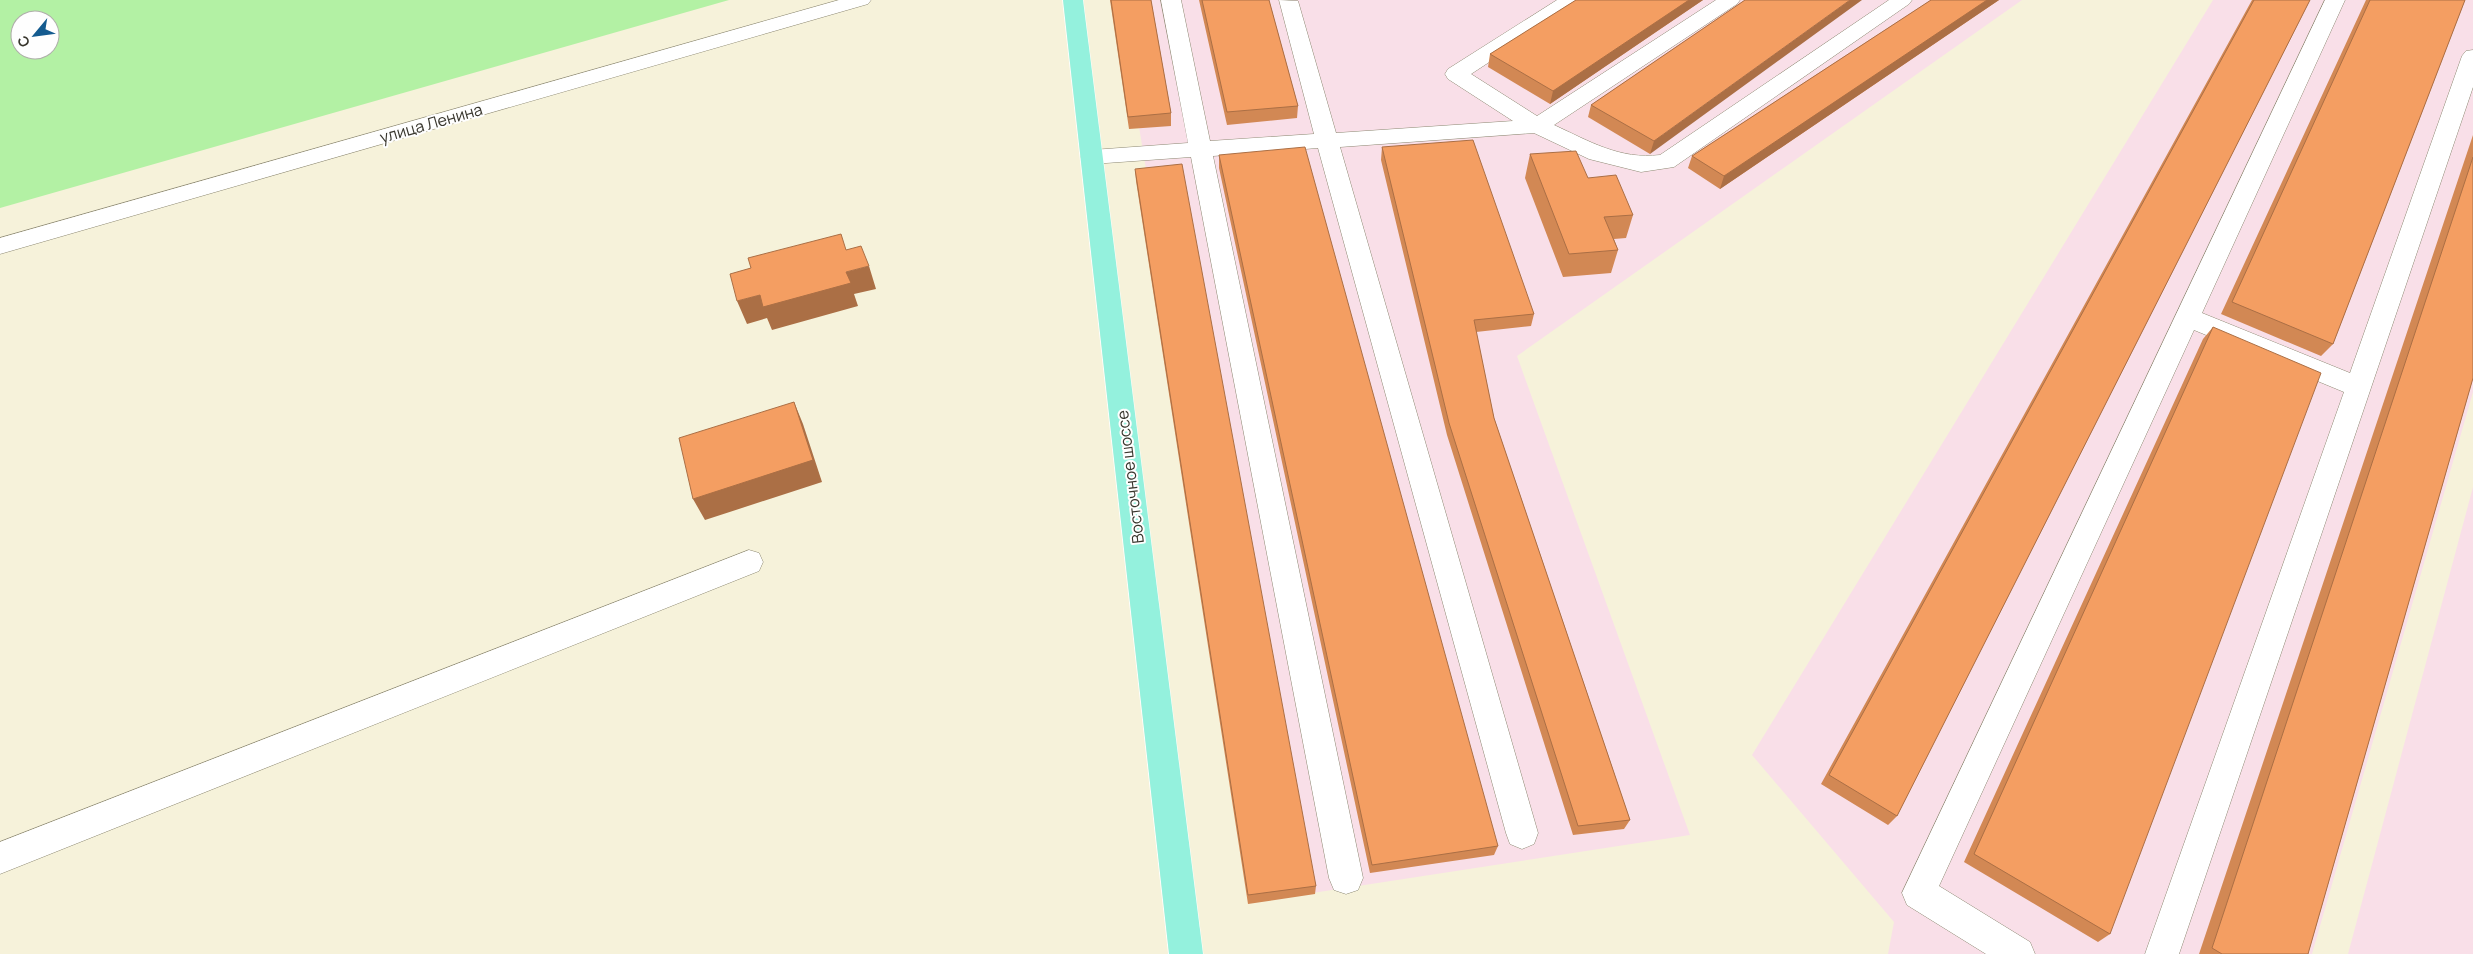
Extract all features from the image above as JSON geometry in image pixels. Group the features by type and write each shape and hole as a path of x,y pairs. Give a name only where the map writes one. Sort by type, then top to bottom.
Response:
{"main road":[{"name":"Восточное шоссе","path":"1073,0 1186,954"}],"street":[{"name":"улица Ленина","path":"0,246 861,0"},
{"path":"1171,0 1346,878"},
{"path":"1571,0 1456,74 1537,126 1597,154 1641,166 1666,162 1902,0"},
{"path":"1092,157 1537,126 1730,0"},
{"path":"2018,954 1919,893 2335,0"},
{"path":"1288,1 1522,832"},
{"path":"2162,954 2473,56"},
{"path":"2187,317 2359,387"},
{"path":"0,858 749,562"}],"shaded area":[{"path":"1118,0 2022,0 1517,356 1690,835 1267,900"},
{"path":"2213,0 2473,0 2473,392 2312,954 1888,954 1894,922 1752,755"},
{"path":"2473,487 2473,954 2348,954"}],"green space":[{"path":"0,0 729,0 0,208"}],"building":[{"path":"1111,0 1151,0 1171,113 1128,117"},
{"path":"1202,0 1269,0 1298,106 1227,112"},
{"path":"1576,0 1689,0 1553,91 1490,54"},
{"path":"1745,0 1850,0 1654,141 1591,105"},
{"path":"1931,0 1987,0 1724,176 1692,156"},
{"path":"2254,0 2310,0 1897,816 1829,775"},
{"path":"2370,0 2465,0 2333,344 2232,302"},
{"path":"1473,140 1534,314 1474,320 1494,418 1630,820 1578,826 1449,423 1382,147"},
{"path":"1305,147 1498,846 1372,865 1219,155"},
{"path":"1576,151 1588,178 1616,175 1633,215 1604,217 1618,250 1569,254 1530,154"},
{"path":"2473,157 2473,378 2308,954 2222,954 2212,948"},
{"path":"1182,164 1316,886 1248,895 1135,169"},
{"path":"841,234 846,250 861,246 869,266 846,272 851,283 763,307 760,295 737,301 730,274 751,268 748,258"},
{"path":"2213,327 2321,373 2110,934 1974,854"},
{"path":"794,402 813,460 693,499 679,438"}]}
